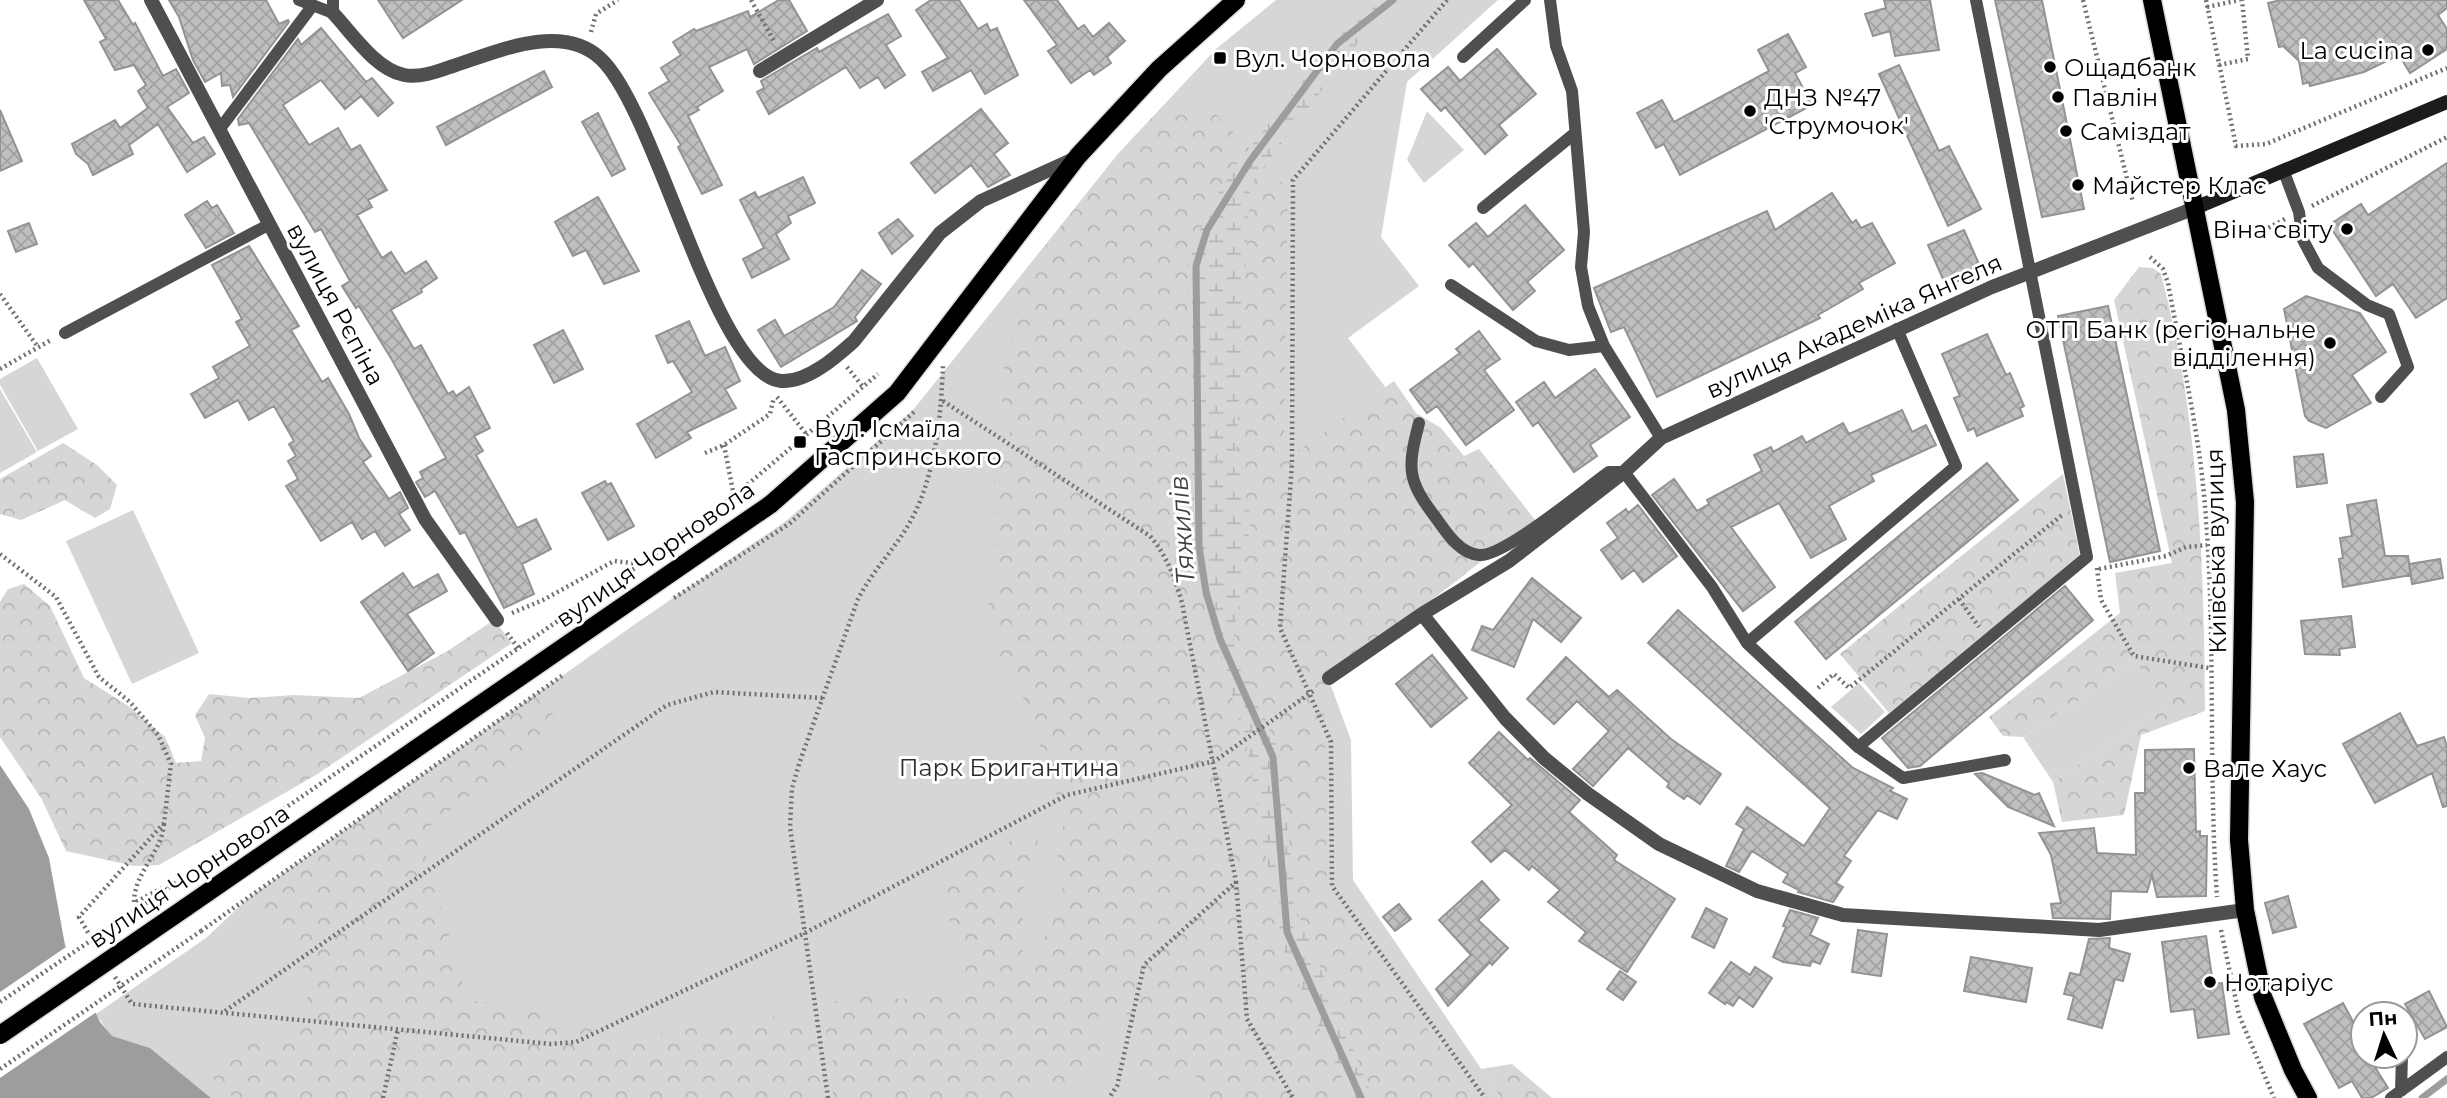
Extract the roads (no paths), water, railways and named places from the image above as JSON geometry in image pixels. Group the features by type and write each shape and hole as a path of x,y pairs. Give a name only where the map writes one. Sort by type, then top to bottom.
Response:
{"main road":[{"name":"вулиця Чорновола","path":"0,1035 771,504 897,393 1078,156 1159,69 1236,0"},
{"name":"Київська вулиця","path":"2152,0 2236,410 2245,502 2239,840 2245,910 2263,996 2292,1070 2308,1098"},
{"name":"вулиця Академіка Янгеля","path":"2196,208 2447,102"}],"street":[{"name":"вулиця Рєпіна","path":"151,0 425,519 497,620"},
{"path":"760,71 877,0"},
{"path":"333,6 377,61 404,75 429,74 501,51 545,41 576,44 600,59 626,92 648,135 710,294 743,352 760,371 780,381 803,377 846,348 940,233 981,201 1078,156"},
{"name":"вулиця Академіка Янгеля","path":"1329,678 1422,614 1509,561 1625,472 1661,438 1897,330 2030,273 2196,208"},
{"path":"1422,614 1506,718 1544,758 1588,794 1659,844 1756,891 1843,915 2099,930 2245,910"}],"lane":[{"path":"299,0 313,5 333,6"},
{"path":"1463,57 1525,0"},
{"path":"1550,0 1556,46 1572,91 1584,232 1581,267 1588,306 1604,346 1661,438"},
{"path":"1858,747 2087,557 1976,0"},
{"path":"219,130 313,5"},
{"path":"1483,208 1574,134"},
{"path":"2284,172 2299,212 2303,240 2318,268 2367,305 2389,314 2408,367 2381,397"},
{"path":"65,333 268,225"},
{"path":"1451,285 1536,341 1569,350 1604,346"},
{"path":"1747,643 1956,466 1897,330"},
{"path":"1419,423 1411,470 1415,491 1450,537 1465,550 1478,555 1501,550 1609,472 1625,472 1712,587 1747,643 1858,747 1903,778 2005,760"},
{"path":"2396,1094 2447,1057"},
{"path":"2396,1094 2400,1070"}],"waterway":[{"name":"Тяжилів","path":"1361,1098 1287,932 1273,757 1220,639 1206,592 1199,546 1196,266 1207,230 1250,161 1337,44 1393,0"},
{"path":"2422,1098 2447,1079"}],"place":[{"name":"La cucina","path":"2428,50"},
{"name":"Вул. Чорновола","path":"1220,58"},
{"name":"Ощадбанк","path":"2050,67"},
{"name":"Павлін","path":"2058,97"},
{"name":"ДНЗ №47 'Струмочок'","path":"1750,111"},
{"name":"Саміздат","path":"2066,131"},
{"name":"Майстер Клас","path":"2078,185"},
{"name":"Віна світу","path":"2347,229"},
{"name":"ОТП Банк (регіональне відділення)","path":"2330,343"},
{"name":"Вул. Ісмаїла Гаспринського","path":"800,442"},
{"name":"Вале Хаус","path":"2189,768"},
{"name":"Нотаріус","path":"2210,982"}],"park label":[{"name":"Парк Бригантина","path":"1009,767"}]}
